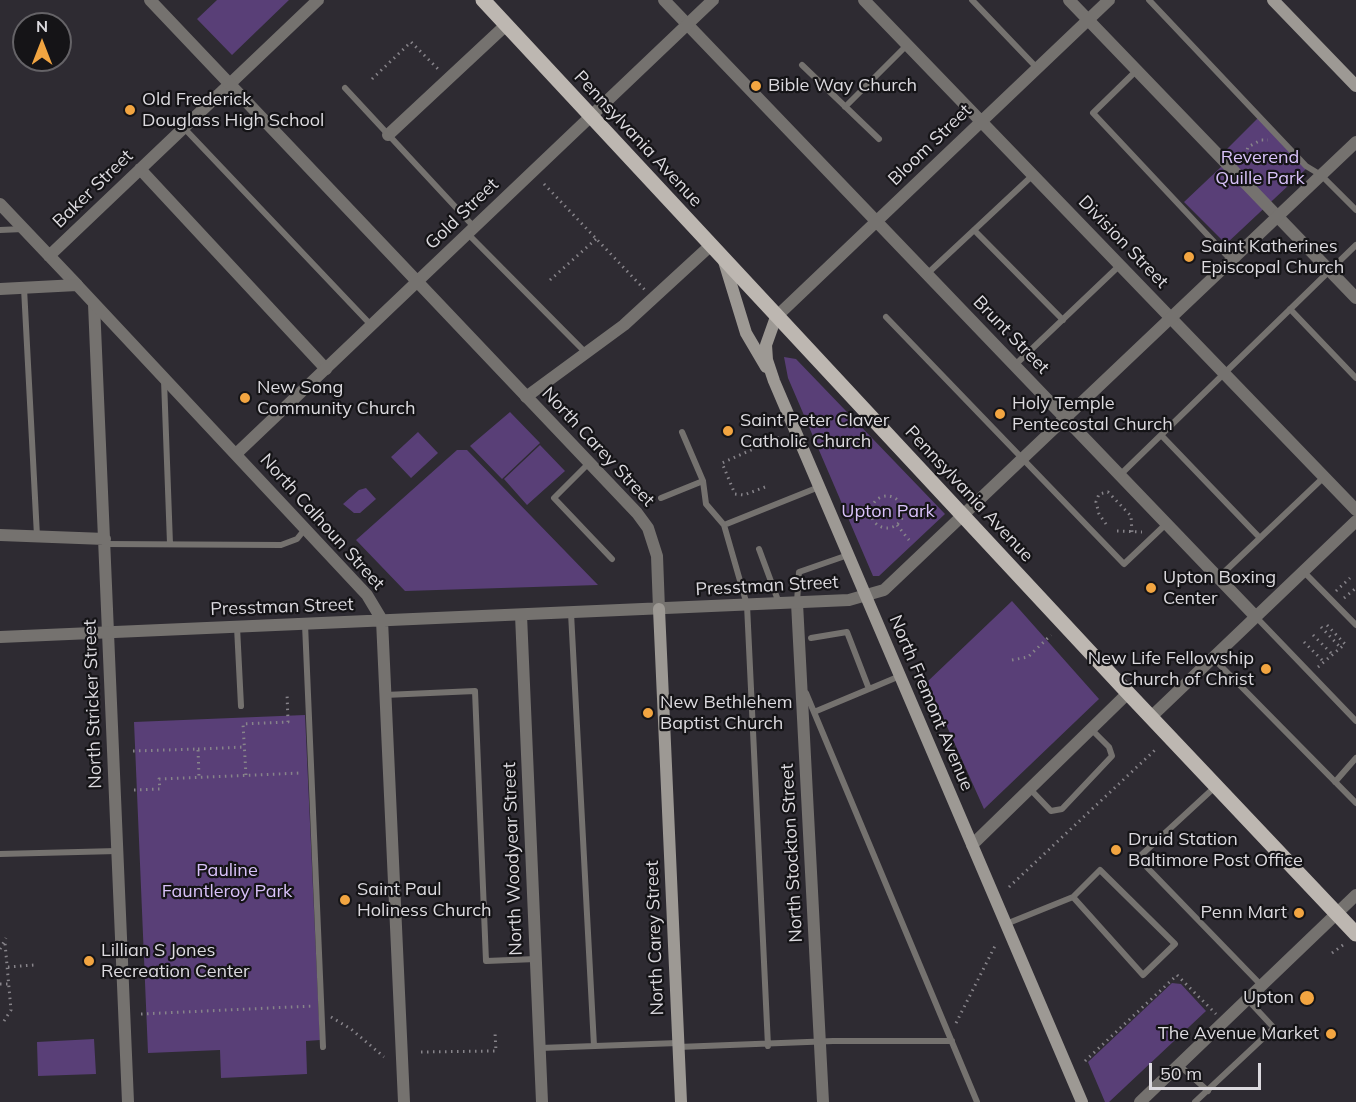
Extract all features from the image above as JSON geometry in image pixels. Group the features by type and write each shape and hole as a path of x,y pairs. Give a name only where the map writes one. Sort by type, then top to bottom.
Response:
{"main road":[{"name":"Pennsylvania Avenue","path":"483,0 776,317 1356,934"},
{"path":"1273,0 1356,86"},
{"path":"723,258 746,333 774,381"},
{"name":"North Fremont Avenue","path":"776,317 766,345 767,360 774,381 1082,1102"},
{"name":"North Carey Street","path":"659,609 681,1102"}],"street":[{"name":"North Carey Street","path":"150,0 418,281 648,528 657,556 659,609"},
{"name":"Baker Street","path":"49,256 318,0"},
{"name":"Brunt Street","path":"664,0 1256,616"},
{"name":"Gold Street","path":"236,454 713,0"},
{"name":"Division Street","path":"864,0 1356,510"},
{"path":"1069,0 1356,298"},
{"name":"Bloom Street","path":"776,317 1109,0"},
{"path":"388,135 506,25"},
{"name":"Presstman Street","path":"0,637 779,604 866,597 884,590 1356,142"},
{"path":"140,169 326,369"},
{"name":"North Calhoun Street","path":"0,204 367,595 382,620 404,1102"},
{"path":"526,397 624,325 710,246"},
{"path":"0,289 76,285"},
{"name":"North Stricker Street","path":"94,304 128,1102"},
{"path":"1151,717 1356,521"},
{"path":"0,534 105,541"},
{"name":"North Stockton Street","path":"797,603 824,1102"},
{"name":"North Woodyear Street","path":"521,615 542,1102"},
{"path":"972,845 1128,693"},
{"path":"1140,1102 1356,895"}],"lane":[{"path":"972,0 1037,68"},
{"path":"1149,0 1306,166 1321,175 1356,210"},
{"path":"845,107 907,45"},
{"path":"802,65 879,140"},
{"path":"1137,70 1093,113 1231,260"},
{"path":"345,88 471,231 585,353"},
{"path":"184,128 372,325"},
{"path":"927,274 1033,175"},
{"path":"0,230 23,228"},
{"path":"974,230 1063,320"},
{"path":"1120,475 1356,245"},
{"path":"1015,365 1120,265"},
{"path":"24,288 37,536"},
{"path":"1290,309 1356,378"},
{"path":"886,317 1124,564 1167,524"},
{"path":"164,378 170,544"},
{"path":"682,432 703,481 706,504 724,525 747,605 768,1046"},
{"path":"1162,436 1260,538"},
{"path":"589,463 554,498 612,559"},
{"path":"1219,577 1324,477"},
{"path":"661,498 703,481"},
{"path":"724,525 819,487"},
{"path":"105,541 170,544 281,544 297,539 305,529"},
{"path":"759,549 779,604"},
{"path":"797,603 799,572 848,555"},
{"path":"1303,571 1356,625"},
{"path":"571,612 594,1046"},
{"name":"Brunt Street","path":"1256,616 1356,721"},
{"path":"305,624 323,1047"},
{"path":"237,627 241,706"},
{"path":"811,638 847,632 869,689"},
{"path":"1213,658 1356,803"},
{"path":"814,712 900,676"},
{"path":"802,684 977,1102"},
{"path":"385,694 475,691 486,961 536,959"},
{"path":"1030,789 1052,811 1062,809 1112,756 1109,747 1091,729"},
{"path":"1335,782 1356,758"},
{"path":"1216,786 1138,858 1262,985"},
{"path":"0,854 117,851"},
{"path":"1006,924 1073,897 1100,870 1175,944 1143,975 1073,897"},
{"path":"1195,1102 1274,1028 1247,999"},
{"path":"540,1048 768,1046 951,1038"},
{"path":"1179,1065 1208,1091"}],"path":[{"path":"372,78 411,42 441,72"},
{"path":"1244,161 1248,147 1257,142 1271,140 1285,144"},
{"path":"544,184 646,291"},
{"path":"550,280 596,239"},
{"path":"765,487 744,495 735,494 722,463 780,437"},
{"path":"1106,524 1099,514 1096,502 1099,494 1108,492 1131,516 1132,532"},
{"path":"890,497 898,502 902,516 897,525 887,528 877,525 872,516 875,502 890,497"},
{"path":"897,525 909,540"},
{"path":"1117,531 1147,532"},
{"path":"1331,595 1350,578"},
{"path":"1339,603 1356,588"},
{"path":"1310,667 1320,666 1345,644 1325,622"},
{"path":"1321,627 1341,647"},
{"path":"1012,660 1028,657 1051,635"},
{"path":"1313,635 1333,655"},
{"path":"1304,642 1325,662"},
{"path":"246,775 243,724 288,722 287,693"},
{"path":"133,752 244,747"},
{"path":"198,749 199,777"},
{"path":"1009,887 1155,750"},
{"path":"134,790 160,789 159,778 312,772"},
{"path":"4,1021 11,1010 6,938"},
{"path":"0,949 5,943"},
{"path":"951,1038 996,944"},
{"path":"1332,953 1343,945"},
{"path":"8,967 34,965"},
{"path":"1084,1061 1177,975 1224,1022"},
{"path":"0,984 10,984"},
{"path":"141,1014 322,1009 351,1029 384,1057"},
{"path":"421,1052 496,1051 495,1033"}],"green space":[{"path":"217,0 289,0 232,55 197,19"},
{"name":"Reverend Quille Park","path":"1258,118 1306,169 1226,244 1184,202 1222,166 1231,155 1226,150"},
{"name":"Upton Park","path":"784,357 796,359 945,514 879,576 873,576 788,378"},
{"path":"510,412 540,443 502,479 470,446"},
{"path":"418,432 438,453 411,478 391,457"},
{"path":"540,445 565,471 527,505 504,479"},
{"path":"457,450 467,450 598,585 405,591 356,540"},
{"path":"366,488 376,499 360,513 354,513 343,504 359,490"},
{"path":"1012,601 1099,699 984,809 927,682"},
{"name":"Pauline Fauntleroy Park","path":"305,715 320,1040 306,1041 307,1074 221,1078 220,1050 148,1053 134,722"},
{"path":"1172,983 1181,984 1206,1011 1109,1102 1105,1102 1088,1062"},
{"path":"94,1039 96,1074 38,1076 37,1042"}],"place":[{"name":"Bible Way Church","path":"756,86"},
{"name":"Old Frederick Douglass High School","path":"130,110"},
{"name":"Saint Katherines Episcopal Church","path":"1189,257"},
{"name":"New Song Community Church","path":"245,398"},
{"name":"Holy Temple Pentecostal Church","path":"1000,414"},
{"name":"Saint Peter Claver Catholic Church","path":"728,431"},
{"name":"Upton Boxing Center","path":"1151,588"},
{"name":"New Life Fellowship Church of Christ","path":"1266,669"},
{"name":"New Bethlehem Baptist Church","path":"648,713"},
{"name":"Druid Station Baltimore Post Office","path":"1116,850"},
{"name":"Saint Paul Holiness Church","path":"345,900"},
{"name":"Penn Mart","path":"1299,913"},
{"name":"Lillian S Jones Recreation Center","path":"89,961"},
{"name":"Upton","path":"1307,998"},
{"name":"The Avenue Market","path":"1331,1034"}]}
